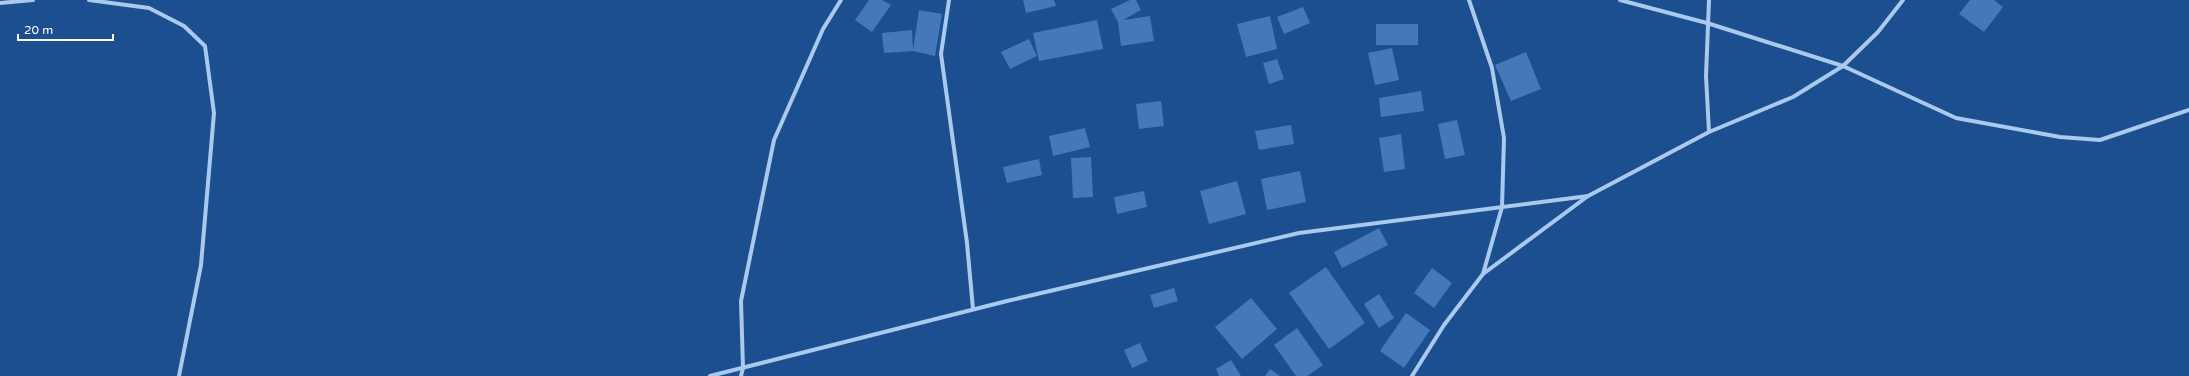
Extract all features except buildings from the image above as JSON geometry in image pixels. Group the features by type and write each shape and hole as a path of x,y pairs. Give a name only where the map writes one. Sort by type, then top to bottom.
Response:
{"street":[{"path":"0,3 33,0"},
{"path":"89,0 149,8 184,26 205,46 214,113 200,265 180,376"},
{"path":"741,376 743,368 741,301 774,140 823,29 841,0"},
{"path":"949,0 941,54 966,236 973,309"},
{"path":"1470,0 1492,68 1504,138 1502,207 1483,274"},
{"path":"1620,0 1707,23 1843,66 1956,118 2060,137 2100,140 2189,110"},
{"path":"1709,0 1706,76 1709,132"},
{"path":"1412,376 1444,325 1483,274 1588,196 1709,132 1793,97 1843,66 1878,32 1903,0"},
{"path":"710,376 973,309 1299,233 1588,196"}]}
